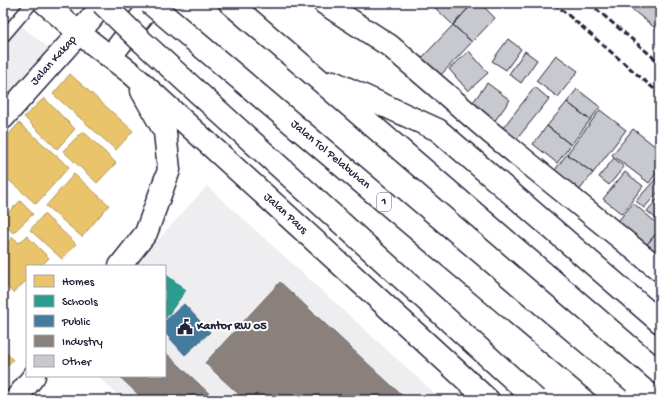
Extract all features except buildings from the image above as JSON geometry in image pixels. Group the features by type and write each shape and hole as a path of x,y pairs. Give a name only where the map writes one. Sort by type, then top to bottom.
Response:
{"main road":[{"name":"Jalan Paus","path":"44,3 79,33 131,73 488,400"},
{"name":"Jalan Kakap","path":"3,118 79,33 103,3"},
{"path":"103,3 137,37 536,400"},
{"path":"110,57 151,3"},
{"name":"Jalan Tol Pelabuhan","path":"151,3 619,400"},
{"path":"230,3 660,373"},
{"path":"324,3 390,46 497,138 660,270"},
{"path":"310,72 438,130 660,322"},
{"path":"121,265 146,233 169,170 165,132 131,73"},
{"path":"15,400 33,377"}],"lane":[{"path":"3,37 32,3"}],"shaded area":[{"path":"3,11 50,49 3,100"},
{"path":"207,186 442,400 123,400 98,377 166,377 166,265 135,265"}],"railway":[{"path":"554,3 660,94"},
{"path":"589,3 660,63"}],"place":[{"name":"Kantor RW 05","path":"185,327"}]}
